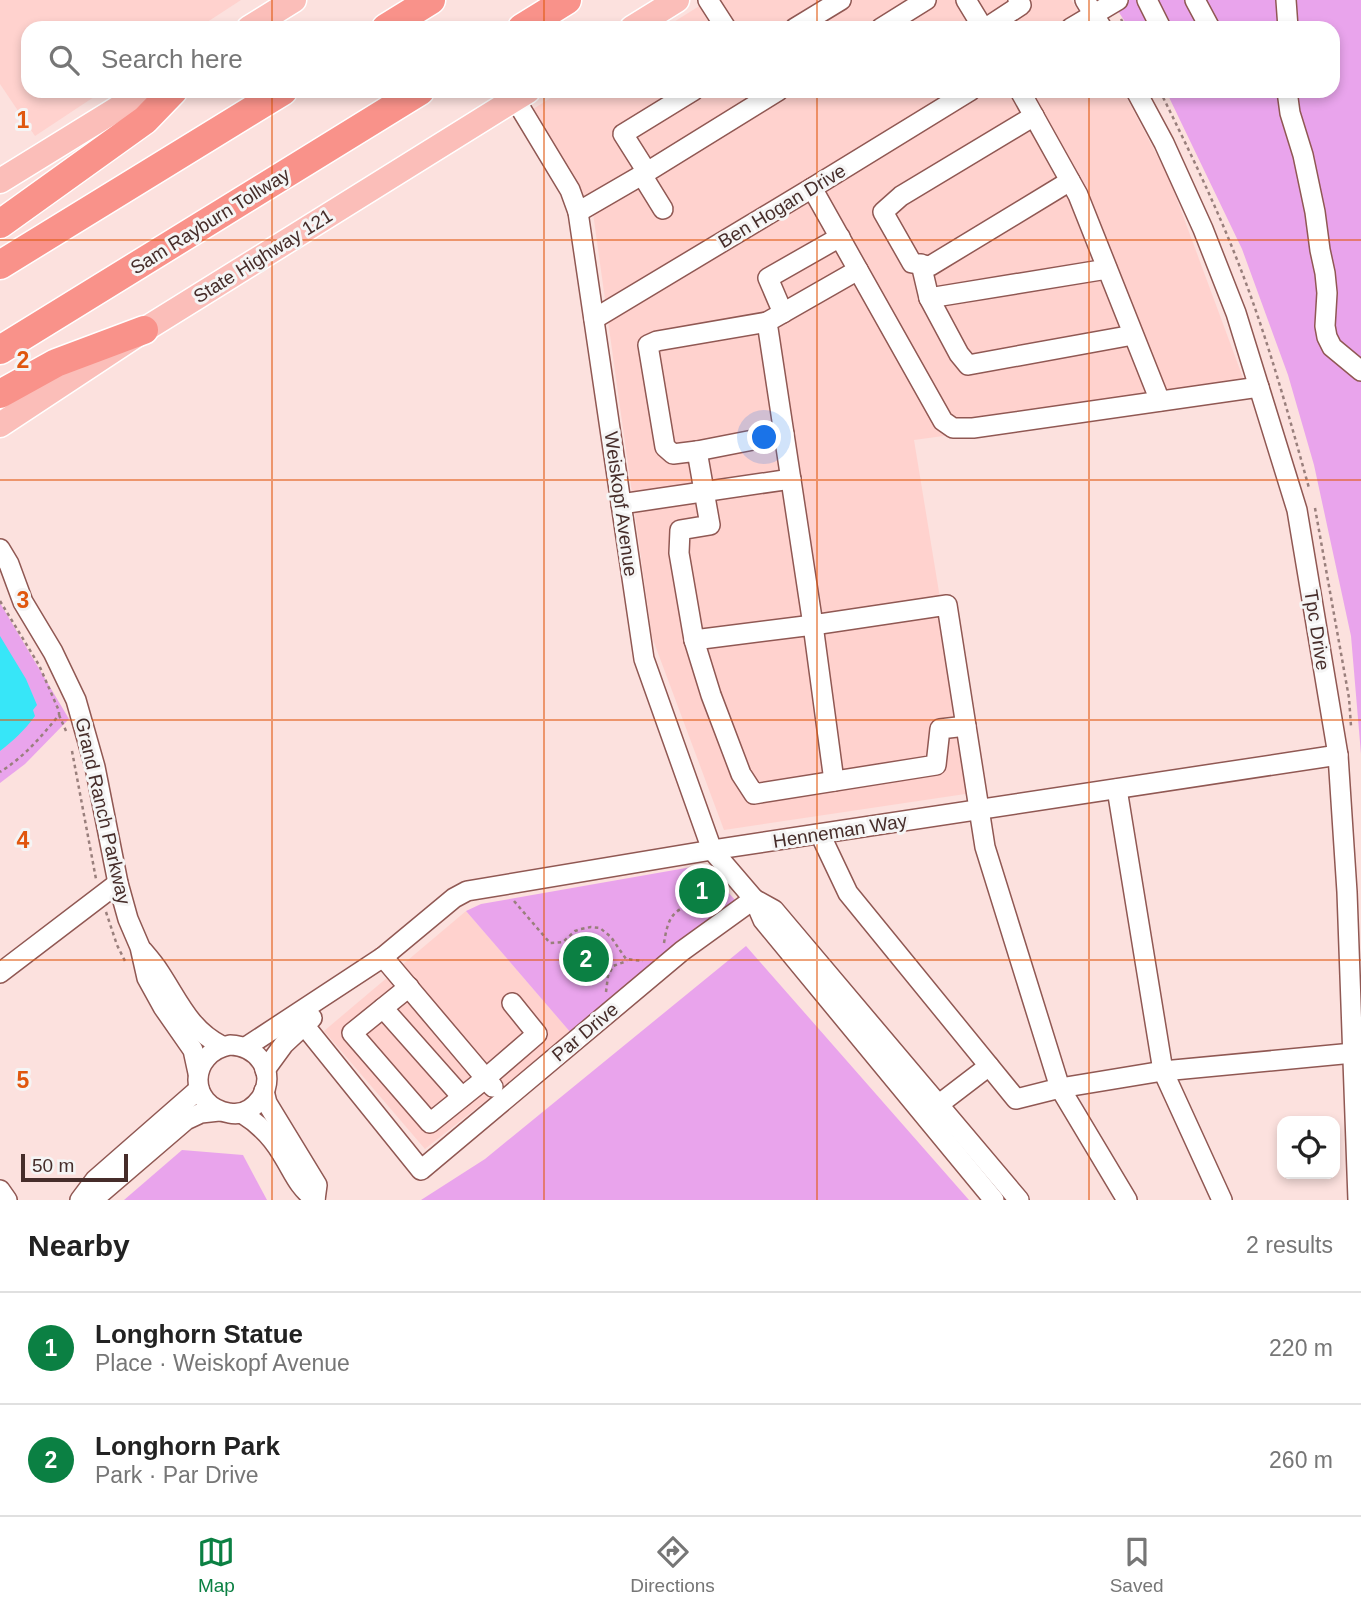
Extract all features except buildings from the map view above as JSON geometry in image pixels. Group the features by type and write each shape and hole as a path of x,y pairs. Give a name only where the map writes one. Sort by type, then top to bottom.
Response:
{"highway":[{"path":"398,21 432,0"},
{"path":"533,21 567,0"},
{"path":"0,224 145,120 166,98"},
{"path":"0,265 272,98"},
{"name":"Sam Rayburn Tollway","path":"0,350 409,98"},
{"path":"0,394 56,363 144,330"}],"main road":[{"path":"260,21 294,0"},
{"path":"643,21 677,0"},
{"path":"0,181 135,98"},
{"name":"State Highway 121","path":"0,425 144,330 517,98"}],"street":[{"path":"708,0 722,21"},
{"path":"806,21 841,0"},
{"path":"892,21 926,0"},
{"path":"966,0 980,21"},
{"path":"996,21 1021,5 1018,0"},
{"path":"1094,14 1118,0"},
{"path":"1147,0 1158,21"},
{"path":"1195,0 1206,21"},
{"path":"1286,0 1288,21"},
{"name":"Weiskopf Avenue","path":"524,98 570,190 578,212 643,659 712,850 754,899"},
{"path":"663,209 623,134 681,98"},
{"path":"578,212 763,98"},
{"name":"Ben Hogan Drive","path":"594,319 959,98"},
{"path":"1024,98 1078,195 1160,401"},
{"name":"Tpc Drive","path":"1140,98 1164,143 1203,229 1236,313 1297,510 1338,755 1347,892 1359,1197"},
{"path":"1288,98 1315,212 1327,293 1327,337 1332,348 1361,371"},
{"path":"1034,116 901,196 883,212 912,263 930,266 1070,181"},
{"path":"812,188 943,421 953,428 973,428 1259,387"},
{"path":"834,781 784,435 775,317 768,278 840,237"},
{"path":"921,264 929,298 968,365 1133,335"},
{"path":"929,298 1107,269"},
{"path":"784,435 673,454 665,447 648,345 775,317 858,270"},
{"path":"697,451 710,525 680,530 680,553 694,640 711,695 741,774 754,794 936,765 940,729 966,726"},
{"path":"621,504 791,479"},
{"name":"Grand Ranch Parkway","path":"0,549 9,564 23,602 62,668 80,712 95,767 118,883 128,919 140,947 147,978 158,1000 193,1050 198,1081"},
{"name":"Grand Ranch Parkway","path":"0,577 23,602"},
{"path":"694,640 947,605 985,847 1060,1088 1127,1200"},
{"name":"Henneman Way","path":"265,1070 284,1044 375,962 454,898 467,891 712,850 1338,755"},
{"path":"1117,789 1163,1071 1222,1200"},
{"path":"820,834 848,892 1016,1099 1060,1088 1163,1071 1353,1053"},
{"path":"0,973 118,883"},
{"path":"754,899 774,910 1018,1200"},
{"path":"754,899 763,920 994,1200"},
{"name":"Par Drive","path":"304,1025 421,1170 682,951 754,899"},
{"name":"Grand Ranch Parkway","path":"140,947 198,1030 222,1046"},
{"path":"375,962 409,987 504,1100"},
{"name":"Henneman Way","path":"246,1048 375,962"},
{"path":"409,987 352,1033 430,1122 537,1034 512,1003"},
{"path":"383,1008 462,1097"},
{"path":"243,1114 252,1108 264,1091 267,1081 265,1070 261,1061 246,1048 238,1045 222,1046 206,1056 201,1064 198,1081 203,1098 219,1111 243,1114 255,1122 281,1152 303,1190 315,1199 317,1185 267,1103 264,1091"},
{"path":"939,1105 989,1066"},
{"path":"80,1200 95,1180 198,1081"},
{"path":"89,1200 186,1120 219,1111"},
{"path":"0,1191 7,1200"}],"path":[{"path":"0,601 39,665 59,713 21,757 0,772"},
{"path":"661,952 669,920 676,911 712,899 718,894 706,876 693,879 686,888 689,897 699,903"},
{"path":"512,898 550,943 562,942 575,931 600,928 611,937 626,959 646,962"},
{"path":"605,997 608,976 613,966 630,960"}],"shaded area":[{"path":"0,0 241,0 209,21 21,21 21,98 92,98 35,136 0,84"},
{"path":"709,0 1071,0 1085,21 675,21"},
{"path":"1111,0 1361,0 1361,754 1351,636 1314,465 1288,375 1242,249 1169,98 1340,98 1340,21 1124,21"},
{"path":"551,98 1127,98 1169,178 1249,394 914,440 972,793 724,830 652,637 593,213 533,109"},
{"path":"0,603 69,719 25,764 0,783"},
{"path":"703,865 736,901 571,1033 466,911 481,904"},
{"path":"466,911 571,1033 425,1149 324,1031"},
{"path":"746,946 969,1200 421,1200 485,1159"},
{"path":"182,1150 243,1155 267,1200 124,1200"}],"water":[{"path":"0,636 26,679 37,705 31,721 0,751"}],"place":[{"name":"Longhorn Statue","path":"702,891"},
{"name":"Longhorn Park","path":"586,959"}]}
